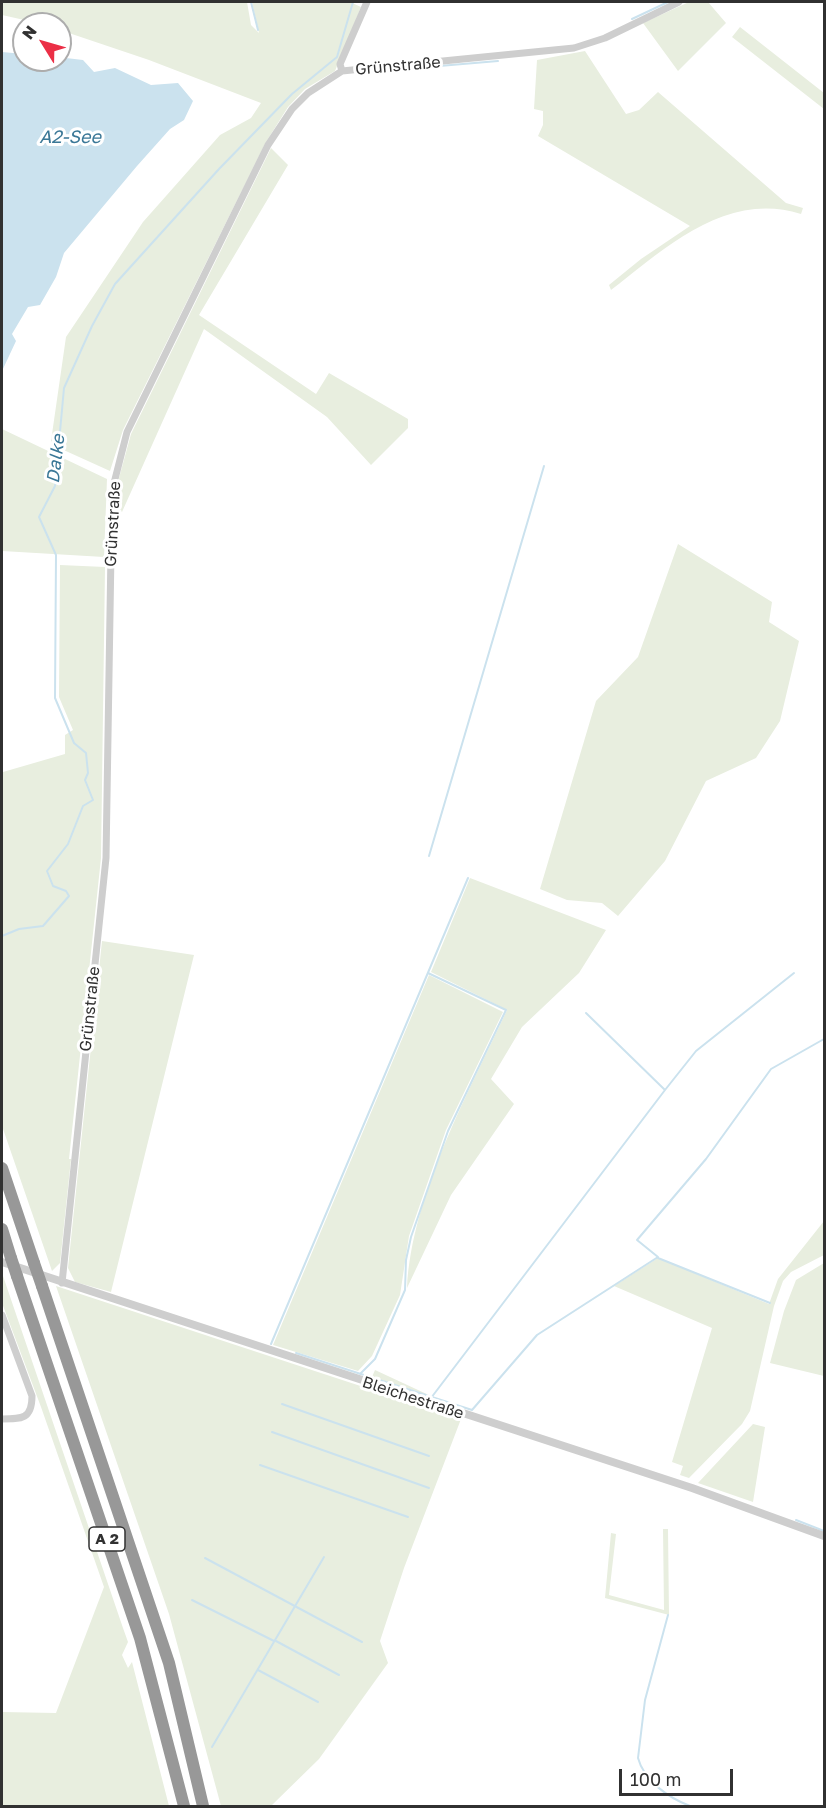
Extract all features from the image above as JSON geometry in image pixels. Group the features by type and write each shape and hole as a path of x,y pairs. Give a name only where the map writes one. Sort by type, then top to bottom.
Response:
{"highway":[{"name":"A 2","path":"2,1168 165,1653 192,1751 203,1806"},
{"name":"A 2","path":"2,1229 6,1260 17,1276 140,1638 184,1806"}],"street":[{"path":"342,72 340,64 367,2"},
{"name":"Grünstraße","path":"62,1283 106,858 114,477 127,432 277,128 308,93 342,72 574,48 605,38 679,2"},
{"name":"Bleichestraße","path":"6,1260 62,1283 692,1488 825,1536"},
{"path":"2,1315 32,1396 32,1409 27,1416 21,1419 2,1419"}],"green space":[{"path":"2,2 247,2 251,25 259,33 252,2 350,2 361,7 335,71 305,89 288,107 266,142 123,430 110,471 57,447 51,441 66,337 143,222 220,135 251,118 261,103 149,60 72,34 72,12 12,12 12,17 2,15"},
{"path":"689,2 708,2 726,23 678,71 643,23"},
{"path":"740,27 824,93 824,109 732,37"},
{"path":"585,51 626,114 639,110 658,92 786,203 803,208 801,214 774,209 748,210 723,216 675,241 611,290 609,285 641,259 690,226 538,136 543,125 543,111 534,109 537,60"},
{"path":"271,148 288,165 199,315 316,394 329,373 408,419 408,428 371,465 327,417 204,329 122,512 114,511 119,478 131,434"},
{"path":"2,429 107,479 104,557 2,551"},
{"path":"678,544 772,602 769,622 799,641 780,721 756,758 706,781 665,861 618,916 602,903 567,900 540,889 596,701 638,657"},
{"path":"60,565 105,567 101,858 60,1263 52,1271 2,1126 2,782 3,772 65,754 65,735 73,730 59,697"},
{"path":"470,878 606,930 579,973 522,1027 491,1079 514,1104 451,1195 407,1288 411,1253 419,1217 431,1181 444,1145 507,1010 431,972"},
{"path":"102,941 194,955 111,1292 75,1282 68,1268"},
{"path":"429,975 503,1012 446,1130 409,1236 400,1295 372,1356 358,1371 273,1345"},
{"path":"824,1221 824,1255 791,1272 783,1281 774,1306 750,1411 742,1424 689,1478 680,1475 683,1466 672,1462 712,1328 614,1286 658,1258 769,1304 778,1279"},
{"path":"824,1263 824,1376 770,1363 784,1311 796,1280"},
{"path":"2,1273 128,1642 122,1655 128,1668 132,1662 169,1806 2,1806 2,1712 56,1713 104,1587 2,1303"},
{"path":"56,1286 461,1419 404,1568 380,1641 388,1663 319,1759 271,1806 221,1806 169,1614"},
{"path":"375,1370 431,1396 372,1377"},
{"path":"753,1424 765,1427 753,1502 698,1483"},
{"path":"663,1529 668,1529 669,1615 605,1598 611,1533 616,1534 609,1595 664,1610"}],"water":[{"name":"A2-See","path":"2,52 12,53 12,72 72,72 72,59 83,60 94,72 115,68 151,85 178,83 193,101 184,120 170,129 64,253 56,277 40,305 28,307 12,334 16,341 2,371"}],"waterway":[{"path":"251,2 258,30"},
{"name":"Dalke","path":"2,936 19,929 43,926 69,896 66,891 53,886 47,871 68,844 83,806 93,800 85,780 88,773 86,753 74,743 55,698 56,555 39,517 55,486 64,388 92,326 115,284 219,169 292,94 337,57 353,2"},
{"path":"632,19 668,2"},
{"path":"416,68 498,61"},
{"path":"429,856 544,466"},
{"path":"271,1344 468,878"},
{"path":"360,1374 375,1359 405,1290 406,1260 411,1237 448,1131 506,1010 428,973"},
{"path":"586,1013 665,1090 696,1051 794,973"},
{"path":"296,1353 472,1410 537,1335 658,1257 637,1240 706,1159 771,1069 824,1039"},
{"path":"431,1398 665,1090"},
{"path":"658,1258 770,1303"},
{"path":"282,1404 429,1456"},
{"path":"272,1432 429,1488"},
{"path":"260,1465 408,1517"},
{"path":"796,1520 824,1531"},
{"path":"212,1747 324,1557"},
{"path":"205,1558 362,1642"},
{"path":"192,1600 274,1641"},
{"path":"668,1615 645,1700 638,1758 646,1774 658,1788 690,1806"},
{"path":"276,1641 339,1675"},
{"path":"258,1670 318,1702"}]}
